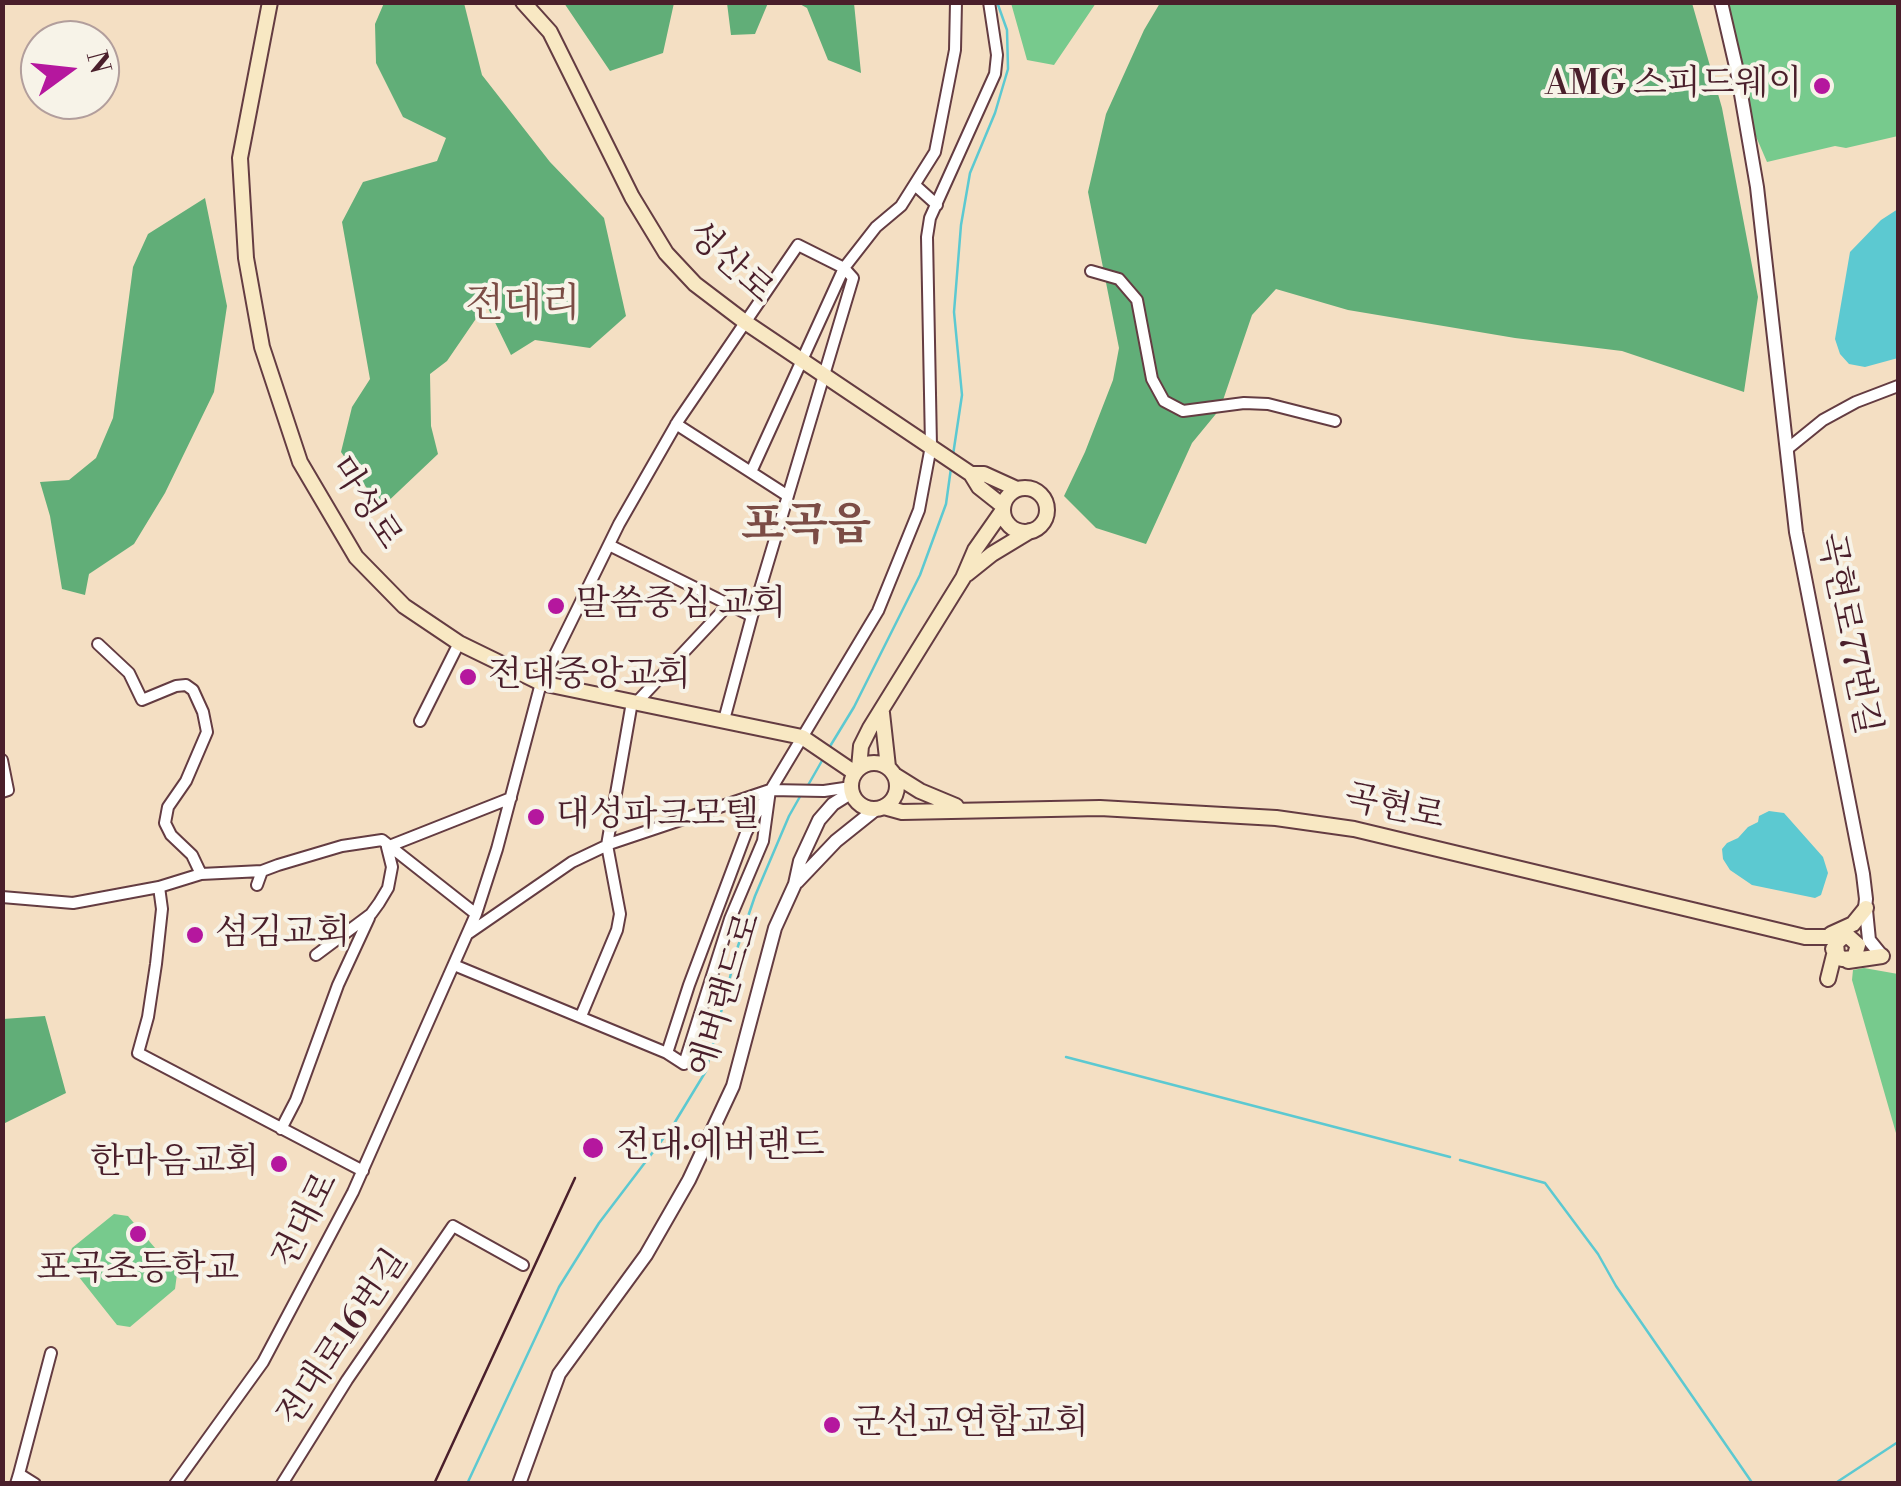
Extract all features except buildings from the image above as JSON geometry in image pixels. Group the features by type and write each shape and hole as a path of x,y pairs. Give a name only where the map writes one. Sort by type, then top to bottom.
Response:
{"main road":[{"name":"마성로","path":"270,2 240,158 246,258 262,348 300,462 356,557 404,606 460,642 541,682 805,739"},
{"name":"성산로","path":"523,2 550,32 632,197 666,253 695,284 971,474"},
{"path":"963,578 1046,518 1044,500 1032,490 1017,490 984,474 971,474"},
{"path":"971,474 979,487 1003,508 1008,524 1030,532"},
{"path":"1003,508 1008,496 1017,490"},
{"name":"에버랜드로","path":"854,780 861,746 1003,508"},
{"path":"805,739 842,763 854,780 861,805 880,808 897,790 883,740 882,712"},
{"path":"854,780 877,762 920,791 962,809"},
{"name":"곡현로","path":"880,808 902,812 1119,809 1276,818 1354,829 1839,944"},
{"path":"1805,936 1842,930 1866,908"},
{"path":"1805,936 1824,952 1828,980"},
{"path":"1828,980 1839,944 1853,938 1858,945 1882,956"},
{"path":"1839,944 1839,958 1898,957"},
{"path":"1828,980 1856,956 1858,945"},
{"path":"1828,980 1854,962 1882,956"}],"street":[{"path":"750,472 844,268 876,227 901,206 916,186 940,134 955,50 956,2"},
{"path":"667,1053 688,985 746,833 776,791 878,611 919,510 934,448 925,251 930,218 994,74 998,55 989,2"},
{"name":"곡현로77번길","path":"1721,2 1757,187 1796,532 1864,874 1866,908"},
{"path":"916,186 936,205"},
{"name":"전대로","path":"176,1484 263,1362 363,1171 476,914 541,682 641,480 798,245 844,268"},
{"path":"724,720 853,278 844,268"},
{"path":"1091,271 1118,279 1137,300 1152,378 1164,400 1182,412 1244,403 1268,404 1335,422"},
{"path":"1786,450 1823,420 1898,386"},
{"path":"676,424 788,496"},
{"path":"609,544 752,616"},
{"path":"580,1016 617,930 620,914 608,845 634,702 729,604"},
{"path":"420,721 460,642"},
{"path":"98,644 128,673 142,700 176,686 186,685 193,690 207,732 186,781 168,807 165,823 171,835 192,854 201,874"},
{"path":"2,760 8,790 2,792"},
{"path":"468,934 572,862 608,845 776,791 824,791 854,780"},
{"name":"에버랜드로","path":"519,1484 560,1374 646,1255 689,1180 728,1096 743,1053 775,928 796,884 800,861 819,820 854,780"},
{"path":"454,965 623,1032 684,1064 730,919 763,842 776,791"},
{"path":"386,846 511,798"},
{"path":"796,884 836,842 880,808"},
{"path":"2,897 73,902 160,887 201,874 262,870 360,842 382,840 392,867 388,888 372,912 338,985 296,1100 280,1128"},
{"path":"386,846 476,914"},
{"path":"257,885 262,870"},
{"path":"160,887 162,908 156,964 138,1053 363,1171"},
{"path":"1839,944 1862,922 1866,908"},
{"path":"1858,945 1866,908"},
{"path":"1866,908 1869,940 1882,956"},
{"path":"316,955 372,912"},
{"name":"전대로16번길","path":"282,1484 347,1380 453,1226 523,1265"},
{"path":"35,1484 17,1479 51,1353"}],"green space":[{"path":"1011,2 1096,3 1054,65 1027,60"},
{"path":"384,3 464,3 482,75 550,162 604,218 626,316 590,348 535,340 511,355 486,304 447,361 430,374 431,426 438,454 381,508 341,452 352,407 370,379 342,222 363,182 437,161 446,138 403,117 376,63 375,24"},
{"path":"564,3 674,3 663,53 610,71"},
{"path":"727,3 768,3 755,34 731,35"},
{"path":"798,3 854,3 861,73 828,60 807,8"},
{"path":"1160,3 1692,3 1722,108 1758,297 1744,392 1622,351 1348,310 1276,289 1252,315 1220,409 1192,443 1146,544 1096,528 1064,496 1113,380 1119,348 1088,192 1106,114"},
{"name":"AMG 스피드웨이","path":"1726,3 1898,3 1898,136 1767,162 1748,118 1741,55"},
{"path":"205,198 227,306 214,392 165,493 134,544 89,574 85,595 62,589 40,482 69,480 96,458 113,418 133,267 148,234"},
{"path":"1853,970 1898,974 1898,1140 1852,980"},
{"path":"45,1016 66,1093 3,1124 3,1019"},
{"path":"114,1214 128,1216 177,1274 175,1289 130,1327 117,1325 67,1262 72,1248"}],"water":[{"path":"1898,209 1898,358 1865,367 1849,364 1835,339 1850,252 1881,220"},
{"path":"1769,811 1784,813 1823,857 1828,873 1821,895 1815,898 1752,885 1730,870 1723,859 1722,849 1727,843"}],"waterway":[{"path":"953,455 962,395 954,312 961,225 970,173 1008,69 1007,30 997,2"},
{"path":"829,748 854,707 920,575 946,504 951,468"},
{"path":"807,787 823,759"},
{"path":"467,1484 559,1287 599,1223 672,1127 706,1071 755,896 802,793"},
{"path":"1066,1057 1450,1157"},
{"path":"1460,1160 1545,1183 1598,1254 1753,1484"},
{"path":"1834,1484 1898,1442"}],"tram line":[{"path":"434,1484 575,1178"}],"place":[{"name":"AMG 스피드웨이","path":"1822,86"},
{"name":"말씀중심 교회","path":"556,606"},
{"name":"전대중앙교회","path":"468,677"},
{"name":"대성파크모텔","path":"536,817"},
{"name":"섬김교회","path":"195,935"},
{"name":"전대·에버랜드","path":"593,1148"},
{"name":"한마음교회","path":"279,1164"},
{"name":"포곡초등학교","path":"138,1234"},
{"name":"군선교연합교회","path":"832,1425"}],"district":[{"name":"전대리","path":"523,306"},
{"name":"포곡읍","path":"806,528"}]}
